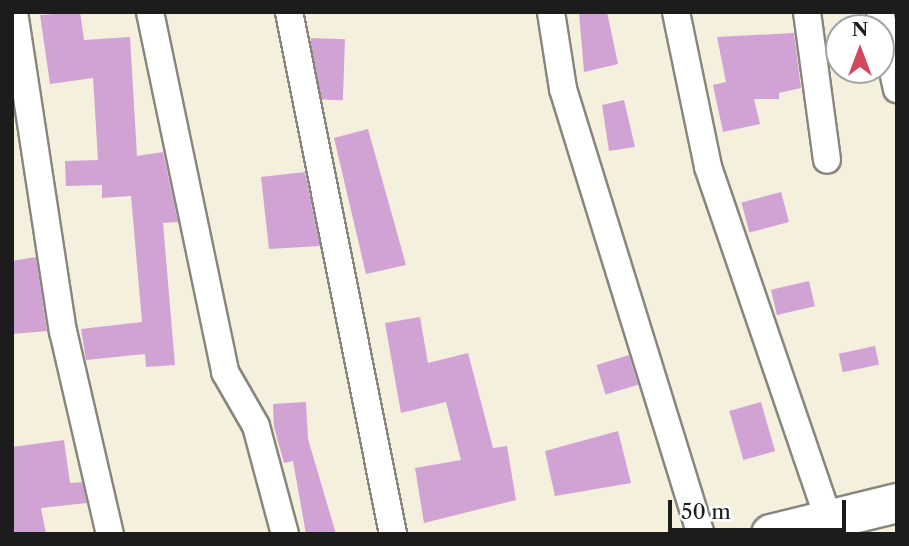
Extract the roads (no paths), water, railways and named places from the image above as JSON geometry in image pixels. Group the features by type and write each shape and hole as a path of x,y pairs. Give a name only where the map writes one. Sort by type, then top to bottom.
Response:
{"highway":[{"path":"771,534 832,527 897,503"}],"street":[{"path":"14,12 63,331 110,534"},
{"path":"150,12 225,372 256,426 285,534"},
{"path":"289,12 393,534"},
{"path":"551,12 563,89 701,534"},
{"path":"676,12 708,167 832,527"},
{"path":"807,12 827,160"},
{"path":"880,12 897,89"}]}
